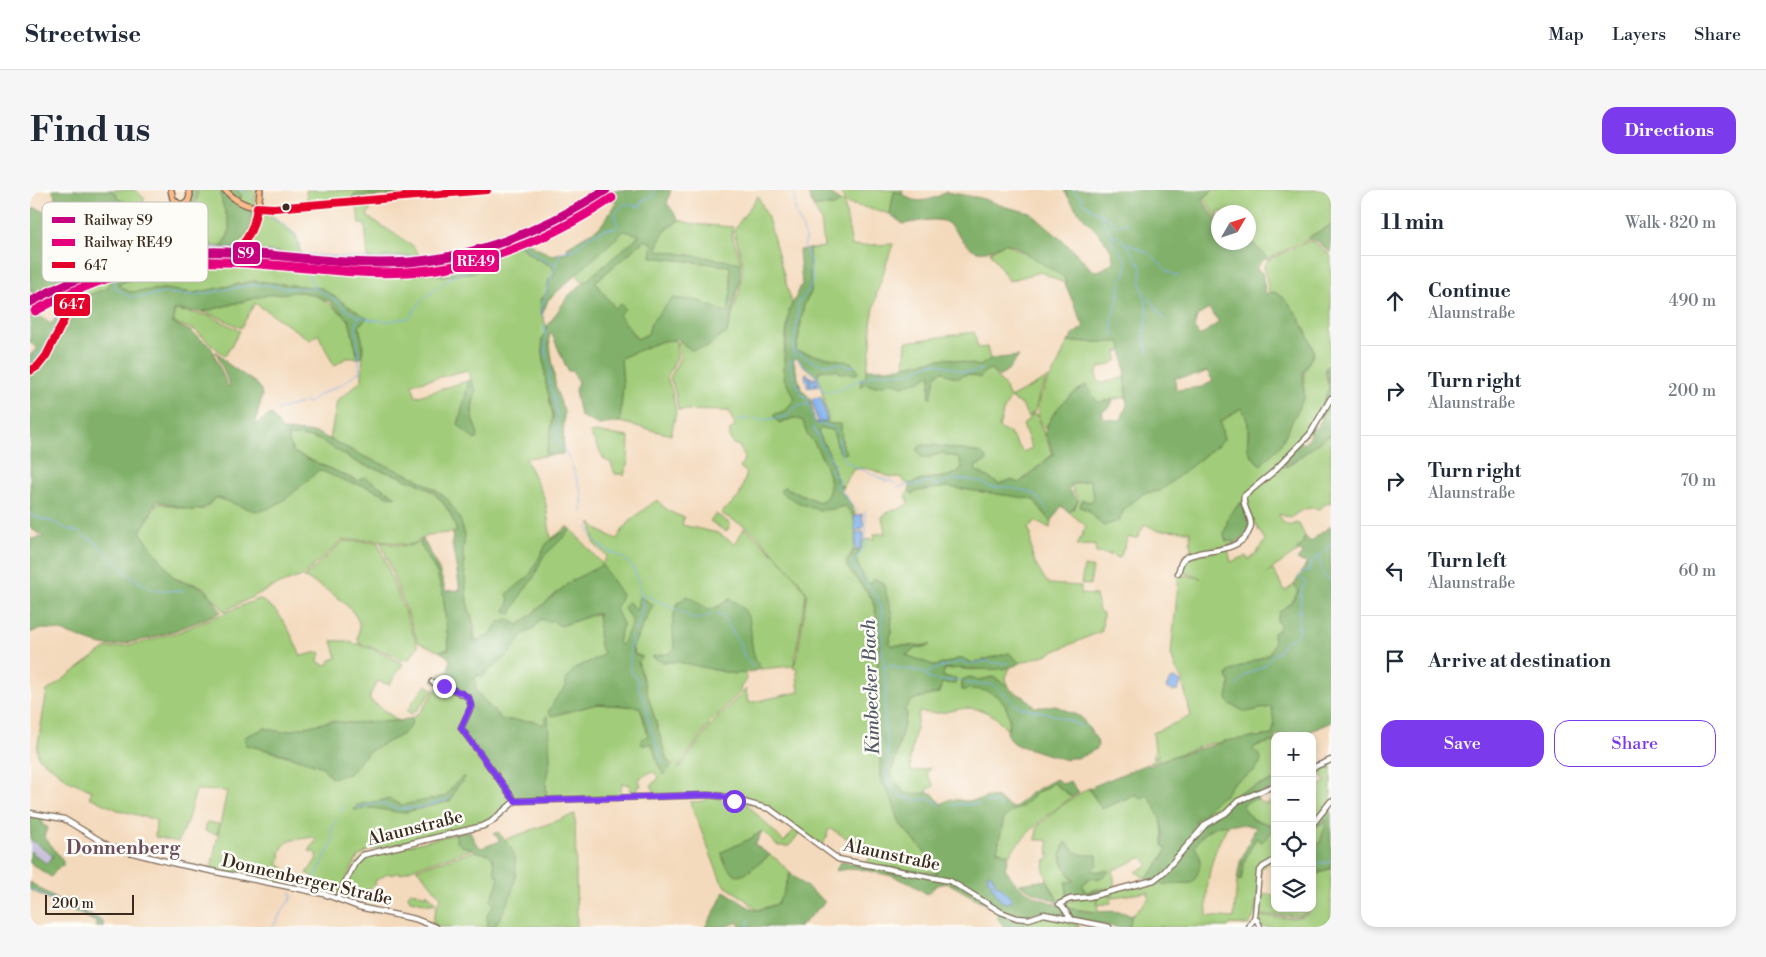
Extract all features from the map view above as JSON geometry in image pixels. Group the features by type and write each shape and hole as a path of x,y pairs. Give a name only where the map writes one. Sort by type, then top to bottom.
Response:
{"main road":[{"path":"171,190 173,199 177,202"},
{"path":"225,190 238,202 247,206 274,208 487,190"},
{"path":"208,259 230,255 248,240 254,228 260,190"},
{"path":"30,371 38,366 46,356 74,300 84,286 90,282"}],"street":[{"path":"1178,573 1182,561 1188,556 1228,548 1244,539 1251,523 1243,501 1244,496 1272,473 1310,434 1331,398"},
{"path":"432,682 469,698 471,706 461,728 515,801"},
{"path":"1316,766 1331,760"},
{"path":"1072,920 1059,904 1070,899 1089,897 1154,880 1164,872 1206,824 1226,813 1238,801 1271,787"},
{"name":"Alaunstraße","path":"338,898 355,863 363,854 483,826 491,822 515,801 716,796 770,810 838,859 950,881 1002,912 1017,918 1029,919 1044,914 1109,927"},
{"path":"1314,822 1331,802"},
{"name":"Donnenberger Straße","path":"30,813 64,819 109,846 122,850 177,864 338,898 360,908 415,919 436,927"},
{"path":"1249,927 1254,920 1259,872 1271,863"},
{"path":"1254,920 1257,920 1260,927"}],"shaded area":[{"path":"596,190 613,190 547,229 484,253 416,264 371,269 299,261 234,260 225,254 208,254 208,246 212,246 370,258 416,255 449,250 485,241 541,220"},
{"path":"58,282 72,282 47,293 30,304 30,298"},
{"path":"30,839 53,856 47,864 30,851"}],"green space":[{"path":"52,190 110,190 116,194 118,199 125,202 58,202"},
{"path":"110,190 135,190 144,198 144,202 125,202 118,199"},
{"path":"190,190 197,190 195,202 186,202"},
{"path":"197,190 221,190 221,199 228,219 229,232 221,247 212,246 211,243 208,243 208,202 195,202"},
{"path":"221,190 237,190 242,195 237,205 252,212 250,230 234,248 221,247 229,232 229,225 221,199"},
{"path":"237,190 257,190 252,212 237,205 242,195"},
{"path":"306,190 376,190 369,193 354,194 354,198 307,201"},
{"path":"376,190 466,190 354,198 354,194 369,193"},
{"path":"613,190 671,190 667,203 679,220 664,232 657,250 741,263 739,283 727,333 717,338 708,347 691,350 677,338 676,340 662,341 621,358 623,386 620,422 599,425 580,416 575,390 578,382 572,371 568,371 551,332 549,337 556,390 564,411 563,454 545,456 553,415 546,384 542,340 547,327 568,296 640,235 624,231 548,300 542,315 540,301 547,292 549,279 555,274 552,266 534,257 520,246 511,243 524,238 536,248 552,255 568,252 567,247 600,227 617,203 605,196","holes":["645,240 653,244 651,257 730,266 731,290 728,313 699,301 672,298 651,323 648,334 637,339 619,315 625,309 621,304 615,308 595,282"]},
{"path":"807,190 826,190 841,202 833,206 813,206"},
{"path":"841,190 903,190 902,193 894,192 890,214 844,203 852,246 893,244 877,292 871,324 871,345 865,379 861,378 861,386 865,383 874,386 885,383 899,383 932,373 929,389 932,387 936,374 942,371 979,374 990,369 1006,388 1010,398 1003,412 999,428 1006,432 1008,431 1023,452 1032,448 1023,425 1033,414 1036,415 1053,454 1019,483 1010,480 999,484 975,470 976,466 988,460 981,453 934,445 926,458 942,453 959,458 962,468 950,476 925,479 910,484 903,481 900,477 888,476 860,468 853,470 843,486 838,484 830,456 818,432 822,428 833,430 838,449 842,445 841,425 829,424 826,421 828,419 819,378 817,377 819,371 832,369 857,374 796,351 804,305 811,292 809,249 824,247 821,220 813,206 833,206 844,201"},
{"path":"1064,190 1213,190 1202,199 1211,212 1211,250 1256,250 1256,247 1267,257 1256,268 1262,273 1266,294 1274,292 1294,310 1304,326 1314,352 1303,373 1304,397 1280,446 1261,465 1249,451 1248,424 1241,408 1220,422 1224,440 1160,491 1144,493 1124,509 1119,521 1103,526 1089,510 1080,507 1082,500 1091,502 1094,497 1090,480 1071,484 1069,490 1078,501 1069,512 1061,506 1051,522 1033,499 947,487 918,491 912,494 909,491 910,484 945,477 962,468 959,458 942,453 926,458 920,456 917,450 921,445 934,445 981,453 988,460 976,466 975,470 999,484 1011,480 1019,483 1054,454 1045,432 1052,416 1061,404 1086,385 1097,402 1113,400 1110,407 1102,411 1104,419 1121,420 1127,405 1126,377 1121,342 1068,342 1075,333 1084,327 1066,286 1065,278 1015,246 1005,243 988,250 977,251 972,249 950,225 943,221 928,220 903,224 890,214 894,192 902,193 918,201 930,199 946,192 981,198 1031,213 1074,251 1092,270 1103,269 1113,262 1110,249 1100,234 1075,208","holes":["1209,309 1219,322 1200,336 1194,328 1197,316","1207,371 1213,381 1202,387 1176,390 1175,378 1198,375"]},
{"path":"1213,190 1331,190 1331,225 1308,239 1267,259 1256,247 1256,205 1211,205 1211,209 1204,198"},
{"path":"758,196 768,218 792,304 784,351 784,376 795,398 786,410 774,415 779,423 794,418 803,421 807,433 823,460 830,485 826,498 819,502 784,487 833,509 845,506 853,517 856,529 855,541 852,553 847,561 847,567 872,599 880,636 878,661 872,684 878,695 871,722 873,741 880,753 880,778 892,800 900,824 934,863 937,874 865,864 873,854 867,848 862,848 857,852 853,850 855,843 831,829 828,830 827,837 822,845 770,809 724,796 657,796 651,785 659,778 654,772 639,779 641,786 637,787 637,792 630,792 629,784 621,784 622,796 546,799 546,780 550,760 548,717 544,726 534,721 502,720 476,690 474,679 510,653 523,634 533,629 541,619 552,620 561,626 598,613 600,647 604,652 600,657 575,668 566,687 556,698 552,716 597,704 640,707 648,735 642,745 652,743 658,764 672,765 667,760 638,662 643,657 635,654 632,648 652,605 640,598 636,610 628,602 624,609 633,622 622,647 618,642 623,624 616,609 622,595 571,581 519,625 474,641 474,626 467,602 463,551 465,535 436,490 416,478 365,457 330,439 337,401 362,380 363,345 359,326 321,288 254,281 194,293 164,289 130,292 117,285 123,282 208,282 208,254 225,254 234,260 299,261 371,269 416,264 424,273 466,273 476,272 484,268 505,245 514,244 530,255 552,265 555,274 549,279 542,315 547,327 542,340 546,383 553,415 550,437 545,456 525,458 545,499 551,539 568,526 602,564 607,556 594,544 591,523 602,532 617,539 629,522 657,500 669,511 684,517 682,525 718,533 735,544 744,528 778,558 795,577 806,594 794,664 792,666 761,669 752,649 748,618 739,605 730,599 717,607 707,610 687,596 678,603 674,615 673,635 675,648 670,653 652,658 687,663 729,673 746,673 740,692 710,723 679,769 712,724 746,689 748,703 799,692 798,669 793,667 797,658 807,594 796,578 779,558 760,539 746,527 721,513 739,497 747,473 740,467 745,457 739,446 733,444 729,437 730,430 735,426 729,411 678,410 670,378 680,358 678,346 680,339 685,346 708,347 717,338 727,333 739,293 743,265 734,231","holes":["468,370 476,391 472,408 473,421 478,434 458,425 468,386 467,381 416,397 412,384"]},
{"path":"369,202 370,210 367,216 413,246 419,255 368,258 365,224 359,224 357,203"},
{"path":"35,208 42,210 42,282 57,282 32,297 33,290 30,292 30,212"},
{"path":"252,212 271,215 296,235 301,254 234,248 250,230"},
{"path":"679,220 693,224 733,227 732,235 741,263 657,250 661,235"},
{"path":"1331,225 1331,253 1317,241 1308,239"},
{"path":"624,230 640,235 584,283 576,274"},
{"path":"645,240 653,244 651,257 730,266 731,290 728,314 699,301 651,323 648,334 637,339 619,315 625,309 615,308 595,282"},
{"path":"1309,241 1316,243 1331,256 1331,364 1326,367 1325,372 1329,388 1318,414 1319,416 1306,436 1290,450 1291,455 1284,462 1285,467 1288,466 1331,435 1331,504 1329,502 1319,509 1311,508 1304,510 1291,518 1279,514 1282,522 1291,526 1296,523 1299,524 1305,536 1303,544 1298,548 1298,551 1266,573 1273,570 1285,591 1294,585 1299,590 1289,605 1280,611 1277,621 1280,626 1273,633 1274,643 1269,654 1229,672 1227,676 1230,682 1227,699 1230,704 1246,712 1271,707 1274,728 1271,735 1208,744 1150,764 1160,755 1154,758 1153,756 1155,750 1153,733 1191,716 1182,680 1171,654 1179,574 1201,578 1180,571 1183,562 1189,557 1228,549 1231,562 1246,556 1249,560 1257,553 1265,540 1242,503 1240,503 1229,515 1224,534 1226,541 1233,541 1234,544 1182,558 1191,551 1190,531 1156,530 1145,524 1137,538 1128,537 1120,558 1110,553 1110,556 1096,553 1095,545 1077,546 1086,526 1069,512 1074,509 1079,500 1071,485 1090,480 1094,497 1091,502 1082,500 1080,507 1089,511 1103,526 1119,521 1124,509 1144,493 1160,491 1224,440 1220,422 1241,408 1248,424 1249,452 1255,460 1261,465 1280,446 1304,397 1304,373 1314,352 1303,327 1287,302 1274,292 1269,293 1264,266 1268,260"},
{"path":"1005,243 1061,275 1066,285 1040,272 1009,281 990,252"},
{"path":"505,245 501,253 490,264 476,272 443,276 424,273 416,264 484,253"},
{"path":"809,249 811,292 804,305 796,351 851,362 858,371 857,374 839,373 838,370 819,371 817,377 797,358 793,359 801,389 810,398 814,420 817,423 826,421 830,424 841,424 842,445 847,453 841,454 833,430 822,428 818,432 830,456 838,484 843,486 841,492 855,513 854,517 845,506 827,510 816,509 793,500 780,491 784,487 819,502 826,498 830,485 823,460 807,433 803,421 794,418 779,423 773,415 786,410 795,398 784,378 784,363 789,311 802,284 799,250"},
{"path":"254,281 321,288 367,318 359,326 363,345 361,358 358,358 349,320 329,301 308,293 267,295 202,312 174,310 174,323 170,322 190,331 211,347 228,387 230,386 216,351 228,364 257,384 262,396 255,425 271,414 282,430 317,433 365,457 416,478 448,500 460,519 465,535 463,551 467,602 474,626 474,641 490,636 497,623 507,619 519,625 571,581 602,565 622,595 616,609 623,624 618,642 621,646 633,622 624,608 628,601 636,610 640,597 653,605 632,648 635,655 643,657 638,662 667,760 673,765 663,775 652,744 642,745 641,740 648,735 640,707 597,704 552,716 548,713 556,698 566,687 566,680 575,668 600,657 604,652 600,647 598,613 560,626 552,620 548,622 541,619 533,629 523,634 510,653 483,676 477,675 475,679 476,690 502,720 534,721 543,725 546,716 548,717 550,760 546,780 546,799 516,800 512,798 458,729 470,706 469,696 432,681 434,677 448,672 450,661 448,657 439,651 449,649 443,594 437,573 420,544 423,539 439,570 446,591 460,590 452,543 453,533 457,531 450,512 434,492 416,482 360,464 320,440 309,437 287,436 293,452 357,481 365,477 396,497 348,482 319,470 282,501 274,506 258,511 217,497 204,508 191,510 157,501 140,532 174,578 207,591 221,612 163,634 112,646 98,644 48,629 30,633 30,539 44,537 30,528 30,355 37,349 30,342 30,310 51,324 57,316 66,321 75,300 108,288 109,282 124,282 118,285 130,292 164,289 194,293"},
{"path":"73,282 90,282 76,293"},
{"path":"90,282 109,282 108,288 75,300 76,293"},
{"path":"298,292 319,297 328,302 349,320 358,358 346,358 334,366 318,334 310,340 255,303 241,328 214,315 202,312 267,295"},
{"path":"174,310 211,316 240,331 225,356 195,330 174,323"},
{"path":"974,332 978,348 987,347 990,359 980,366 946,358 904,366 906,342"},
{"path":"671,339 676,340 677,358 667,377 676,413 671,435 620,422 623,386 621,358 653,344"},
{"path":"1068,342 1121,342 1122,350 1117,352 1117,360 1107,366 1100,367 1097,376 1099,382 1103,383 1126,377 1126,397 1097,403 1085,385 1062,404 1045,429 1038,413 1039,399"},
{"path":"1019,356 1010,368 999,377 990,369 984,372 980,378 967,375 959,378 942,371 936,375 931,398 929,398 931,374 920,381 902,386 895,383 873,386 865,383 861,387 861,378 865,379 867,369 889,369 946,358 980,366 990,359"},
{"path":"1331,364 1331,435 1285,467 1285,462 1291,455 1290,450 1299,441 1304,444 1311,436 1310,428 1315,429 1322,419 1318,414 1329,388 1326,367"},
{"path":"1048,378 1040,392 1035,411 1028,417 1022,405 1010,398"},
{"path":"471,380 476,391 472,408 473,421 478,434 475,440 458,425 468,386 467,381"},
{"path":"595,432 629,437 628,462 624,476 622,474 615,474 611,463 604,459 590,433"},
{"path":"287,435 322,441 357,462 420,484 442,502 457,532 428,535 413,544 407,545 379,540 342,540 303,576 279,584 224,611 204,587 174,578 140,532 158,503 191,510 205,509 217,498 257,511 284,500 319,470 388,496 390,492 358,481 293,452"},
{"path":"948,487 1033,499 1051,522 1050,528 1036,521 1028,529 1031,536 1033,558 1037,567 1049,584 1081,586 1081,594 1096,595 1099,611 1103,613 1102,631 1048,654 1020,663 1009,653 972,663 961,658 936,666 906,655 914,649 926,646 890,645 892,615 883,582 874,580 870,584 864,578 855,558 860,551 863,540 874,539 874,534 885,533 882,517 892,509 897,510 909,503 905,495 909,491 912,494 918,491"},
{"path":"1243,503 1250,527 1243,538 1234,544 1233,541 1226,541 1224,534 1229,515"},
{"path":"716,514 731,524 726,532 710,521"},
{"path":"1331,526 1331,722 1309,732 1273,732 1272,708 1246,712 1230,704 1227,699 1230,682 1227,676 1229,672 1269,654 1274,643 1273,633 1280,626 1277,621 1280,611 1289,605 1299,591 1294,585 1307,563 1297,560 1302,554 1298,551 1298,548 1303,544 1305,536 1311,542"},
{"path":"569,528 571,530 543,557 533,579 522,593 511,614 505,611 509,602 507,594 529,576 547,543"},
{"path":"423,539 420,544 437,573 443,594 449,649 439,651 418,642 381,542 408,546 418,543"},
{"path":"343,541 378,542 418,646 408,661 404,659 402,661 393,655 359,643 359,623 351,610 327,590 304,578"},
{"path":"853,550 860,551 855,558 864,578 870,584 874,579 883,582 892,615 890,645 930,645 915,649 906,655 936,666 962,658 972,663 1009,653 1020,663 1004,669 944,669 943,677 956,678 955,684 942,683 939,693 912,700 904,710 907,712 891,775 903,792 905,794 932,793 941,804 950,799 967,801 988,797 997,798 1015,808 1029,794 1056,779 1063,784 1070,781 1079,792 1072,797 1054,783 1035,794 1023,806 1004,818 997,850 1009,855 1005,868 1015,882 1032,895 1075,909 1127,914 1131,916 1130,927 1115,927 1041,912 1027,917 1023,927 1004,927 997,917 998,911 948,883 937,885 927,894 893,876 855,868 835,871 841,862 937,873 934,863 900,824 892,800 880,778 880,753 873,741 871,722 878,695 872,685 878,661 880,636 875,628 877,618 872,599 847,567 847,561 851,557"},
{"path":"1084,566 1093,568 1090,585 1081,584"},
{"path":"687,596 707,610 718,607 730,599 739,605 749,618 755,659 761,669 735,674 678,662 663,662 651,657 670,653 675,648 673,626 675,609"},
{"path":"258,599 273,608 279,615 301,656 319,652 321,653 318,662 324,665 329,664 330,660 337,658 332,641 339,641 368,648 403,664 389,685 378,681 370,695 370,700 399,721 350,723 332,721 282,732 265,728 246,745 349,774 368,752 403,734 411,726 412,718 420,712 440,684 469,696 512,801 485,823 368,851 358,857 335,896 307,889 314,878 307,873 316,860 317,853 309,851 316,840 312,837 293,840 283,848 278,864 285,869 284,875 278,883 211,869 227,791 196,790 187,822 178,842 155,837 156,820 118,810 89,797 92,791 72,783 38,757 37,749 47,691 105,649 141,643 181,631"},
{"path":"1006,667 1010,668 1006,677 1007,685 993,677 979,680 970,677 962,680 962,690 983,689 992,692 1002,700 1009,718 1007,730 989,713 974,708 939,713 919,712 910,759 911,772 930,768 927,774 934,786 927,790 928,793 905,794 891,776 907,713 904,710 912,700 939,693 944,670 958,668 970,670 1004,669"},
{"path":"970,677 979,680 993,677 1007,685 1012,691 1026,698 1035,707 1054,705 1081,717 1097,740 1098,745 1096,749 1077,758 1066,760 1017,745 1010,740 1007,734 1010,718 1006,707 998,697 987,691 975,689 962,690 962,680"},
{"path":"426,685 434,690 416,711 414,709 413,714 409,714 407,710 412,707 410,705"},
{"path":"412,718 411,726 403,734 368,752 349,774 331,778 323,767 291,756 246,745 244,737 265,728 282,732 332,721 350,723 399,721"},
{"path":"1271,735 1271,742 1255,746 1253,749 1261,757 1260,763 1254,771 1233,783 1225,795 1217,799 1205,813 1195,820 1199,828 1241,791 1271,781 1271,789 1257,796 1258,799 1251,800 1242,805 1252,819 1271,825 1271,833 1262,842 1256,838 1242,865 1244,867 1241,880 1237,880 1240,862 1256,827 1229,824 1213,828 1200,838 1195,847 1198,852 1200,865 1192,883 1148,885 1146,879 1158,865 1167,849 1163,846 1163,831 1156,808 1148,795 1139,799 1136,794 1102,809 1089,788 1147,764 1150,766 1174,756 1224,741"},
{"path":"1271,742 1271,781 1241,791 1199,828 1195,820 1205,813 1217,799 1224,795 1233,783 1253,771 1260,763 1261,757 1253,749 1256,746"},
{"path":"1331,761 1331,800 1316,819 1316,788 1326,782 1316,768"},
{"path":"464,776 463,781 457,787 450,801 403,813 372,808 354,810 357,805 388,799 403,805 446,796"},
{"path":"1054,783 1072,797 1038,823 1009,855 997,850 1004,818 1023,806 1035,794"},
{"path":"1088,788 1102,809 1137,794 1139,799 1148,795 1160,819 1163,831 1163,846 1167,849 1158,865 1146,879 1136,872 1148,865 1143,857 1113,870 1115,889 1097,889 1085,892 1083,885 1089,879 1099,878 1109,871 1090,871 1097,865 1097,855 1080,854 1065,843 1061,854 1063,864 1074,882 1066,882 1067,899 1059,903 1044,871 1045,861 1049,858 1048,840 1036,840 1037,827 1058,808"},
{"path":"711,797 748,805 784,842 795,829 800,833 789,846 778,846 762,831 750,839 722,852 739,876 745,874 770,855 778,860 790,873 783,894 777,904 757,910 721,881 690,802 704,801"},
{"path":"1258,799 1266,804 1271,802 1271,825 1252,819 1242,805 1251,800"},
{"path":"1331,803 1331,868 1316,874 1316,846 1320,843 1327,820 1316,826 1316,821"},
{"path":"30,814 44,815 42,825 48,827 44,836 63,861 63,866 58,868 51,877 30,863 30,851 47,864 53,856 30,839"},
{"path":"575,814 577,927 495,927 502,915 511,850 504,840"},
{"path":"1328,820 1320,843 1316,846 1316,827"},
{"path":"207,822 219,824 217,834 205,831"},
{"path":"1229,824 1218,846 1210,869 1207,892 1207,916 1234,918 1237,880 1241,880 1248,853 1256,838 1262,842 1271,833 1271,862 1261,868 1254,916 1249,925 1231,924 1228,927 1130,927 1131,916 1149,898 1148,892 1113,897 1111,891 1147,883 1195,847 1197,841 1215,825"},
{"path":"470,831 475,842 481,848 500,841 494,834 498,832 514,854 516,872 512,891 509,901 495,927 488,927 487,915 494,905 490,899 493,896 499,878 495,873 493,859 488,854 461,846 456,841 456,834"},
{"path":"762,831 755,845 770,855 745,874 736,875 725,863 722,852 750,839"},
{"path":"456,834 461,846 473,849 400,874 399,872 391,875 389,873 375,881 376,884 360,896 356,904 341,898 357,864 364,856"},
{"path":"1065,843 1081,854 1097,855 1097,865 1091,871 1108,870 1109,872 1100,878 1088,879 1083,885 1085,892 1110,889 1089,896 1067,899 1066,882 1074,881 1062,859"},
{"path":"475,851 487,853 490,856 499,878 493,896 494,905 487,915 488,927 439,927 432,924 441,897 416,869"},
{"path":"1331,868 1331,927 1261,927 1258,917 1288,918 1303,916 1308,912 1316,912 1316,875"},
{"path":"790,873 825,902 800,927 740,927 738,922 726,927 705,927 724,891 753,909 764,909 777,904 783,894"},
{"path":"1047,880 1059,903 1020,884"},
{"path":"30,882 60,901 59,903 30,890"},
{"path":"411,891 426,896 427,893 436,904 426,904 410,900 408,896"},
{"path":"1111,892 1111,903 1098,905 1097,895"},
{"path":"1271,894 1271,912 1307,912 1300,916 1257,915 1258,897"},
{"path":"1096,895 1098,912 1066,908 1061,903"},
{"path":"67,904 103,921 103,927 96,927 96,922 66,907"},
{"path":"1042,915 1071,921 1080,927 1023,927 1025,921"}],"water":[{"path":"806,373 808,374 811,387 808,388 805,375"},
{"path":"810,376 814,381 814,378 817,378 819,386 816,386 815,383 815,387 812,387"},
{"path":"820,397 827,421 818,423 812,400 813,398"},
{"path":"862,514 864,527 861,530 855,531 854,516"},
{"path":"863,532 864,536 859,550 856,550 856,533"},
{"path":"1175,678 1181,682 1178,691 1166,688 1169,681"},
{"path":"988,873 992,875 996,885 1001,886 1012,901 1006,903 1000,900 991,885 992,882 989,883"}],"waterway":[{"path":"240,190 246,192 251,199"},
{"path":"114,282 115,288 130,297 165,293 195,295 252,285 269,285 283,288 315,288 339,302 346,310 358,316 372,320 387,321 409,318 423,299 450,278 469,269 477,268 496,252 508,246 520,243 541,259 555,265 561,252 578,248 586,239 598,232 608,228 615,229 618,225 615,218 616,212 622,206 625,204 641,206 640,203 643,200 654,196 655,190"},
{"path":"790,190 796,198 795,208 804,231 804,248 811,261 810,269 813,280 808,291 799,302 793,355 818,378 821,389 830,392 835,391 879,373 910,373 936,363 964,372 975,372 981,369"},
{"path":"1072,190 1081,197 1082,202 1102,216 1102,220 1112,235 1117,236 1127,245 1141,266 1141,282 1148,314 1143,337 1148,353"},
{"path":"1100,213 1118,226 1127,223"},
{"path":"270,217 293,234 300,252"},
{"path":"1112,235 1112,241 1127,261 1112,316 1113,335"},
{"path":"1128,244 1151,255 1168,271 1179,276"},
{"path":"299,263 309,273 315,288"},
{"path":"544,317 542,315 544,298 555,266"},
{"path":"30,362 42,350 72,292 81,282"},
{"path":"1145,296 1149,298 1165,320"},
{"path":"305,402 309,403 360,372 356,328 358,317"},
{"path":"544,323 546,354 550,368 549,381 558,416 558,442 567,454 582,494 582,512"},
{"path":"794,350 811,361 821,364 856,366"},
{"name":"Kimbecker Bach","path":"792,359 790,368 801,394 808,399 814,422 818,425 829,426 837,433"},
{"path":"277,410 301,403"},
{"path":"739,420 786,417 797,406 808,404"},
{"name":"Kimbecker Bach","path":"813,427 823,447 835,464 831,470 839,480 836,486 858,511"},
{"path":"839,437 840,450 847,462 895,484"},
{"path":"898,487 920,485 927,482 938,485 947,481 973,480 989,487 1006,487 1032,493 1048,510"},
{"name":"Kimbecker Bach","path":"865,511 865,543 853,562 854,567 878,598 882,612 882,654 886,684 884,726 887,737 888,764 886,779 894,792 903,797 914,800 928,799 941,805"},
{"path":"30,514 80,533 90,539 128,573 147,587 160,591 184,591"},
{"path":"588,527 590,536 605,550 624,558 634,569 639,584 643,605 632,637 630,671 638,680 638,688 646,705 647,716 663,765"},
{"path":"1237,686 1245,675 1264,666 1275,653 1278,653 1285,641 1295,638 1298,634 1301,593 1305,582 1299,577 1302,572 1309,571 1310,564 1331,545"},
{"path":"1319,557 1324,576 1331,580"},
{"path":"643,594 691,618 699,619 717,614 722,615 740,644 745,658 753,667"},
{"path":"926,674 937,668 962,661 967,664 989,661 993,663 1009,663"},
{"path":"884,666 888,668 890,665 898,669 903,668 924,672 929,679 942,681 961,680"},
{"path":"965,682 968,684 995,686 1019,707 1061,717 1082,727"},
{"path":"356,808 379,803 398,809 423,807 447,800 451,796"},
{"path":"985,803 995,802 1001,805 1001,809"},
{"path":"952,805 979,804"},
{"path":"340,812 343,806"},
{"path":"297,884 306,886 314,879 334,839 330,834 336,820"},
{"path":"1314,867 1321,862 1331,861"},
{"path":"30,889 101,921 101,927"},
{"path":"273,927 292,898 291,893"},
{"path":"748,927 749,920"}],"rail line":[{"name":"S9","path":"208,252 248,253 363,263 410,262 436,259 462,254 512,238 560,217 606,190"},
{"name":"RE49","path":"208,262 252,263 382,273 408,272 462,265 489,258 540,238 612,198"},
{"name":"S9","path":"30,302 71,282"},
{"name":"RE49","path":"35,311 74,291 97,282"}],"transit line":[{"name":"647","path":"257,207 274,208 487,190"},
{"name":"647","path":"208,259 230,255 246,240 254,222 257,207"},
{"name":"647","path":"30,371 38,366 46,356 74,300 89,282"}],"district":[{"name":"Donnenberg","path":"123,848"}],"route":[{"path":"444,686 468,696 471,706 461,728 514,797 515,801 708,795 721,796 734,801"}]}
